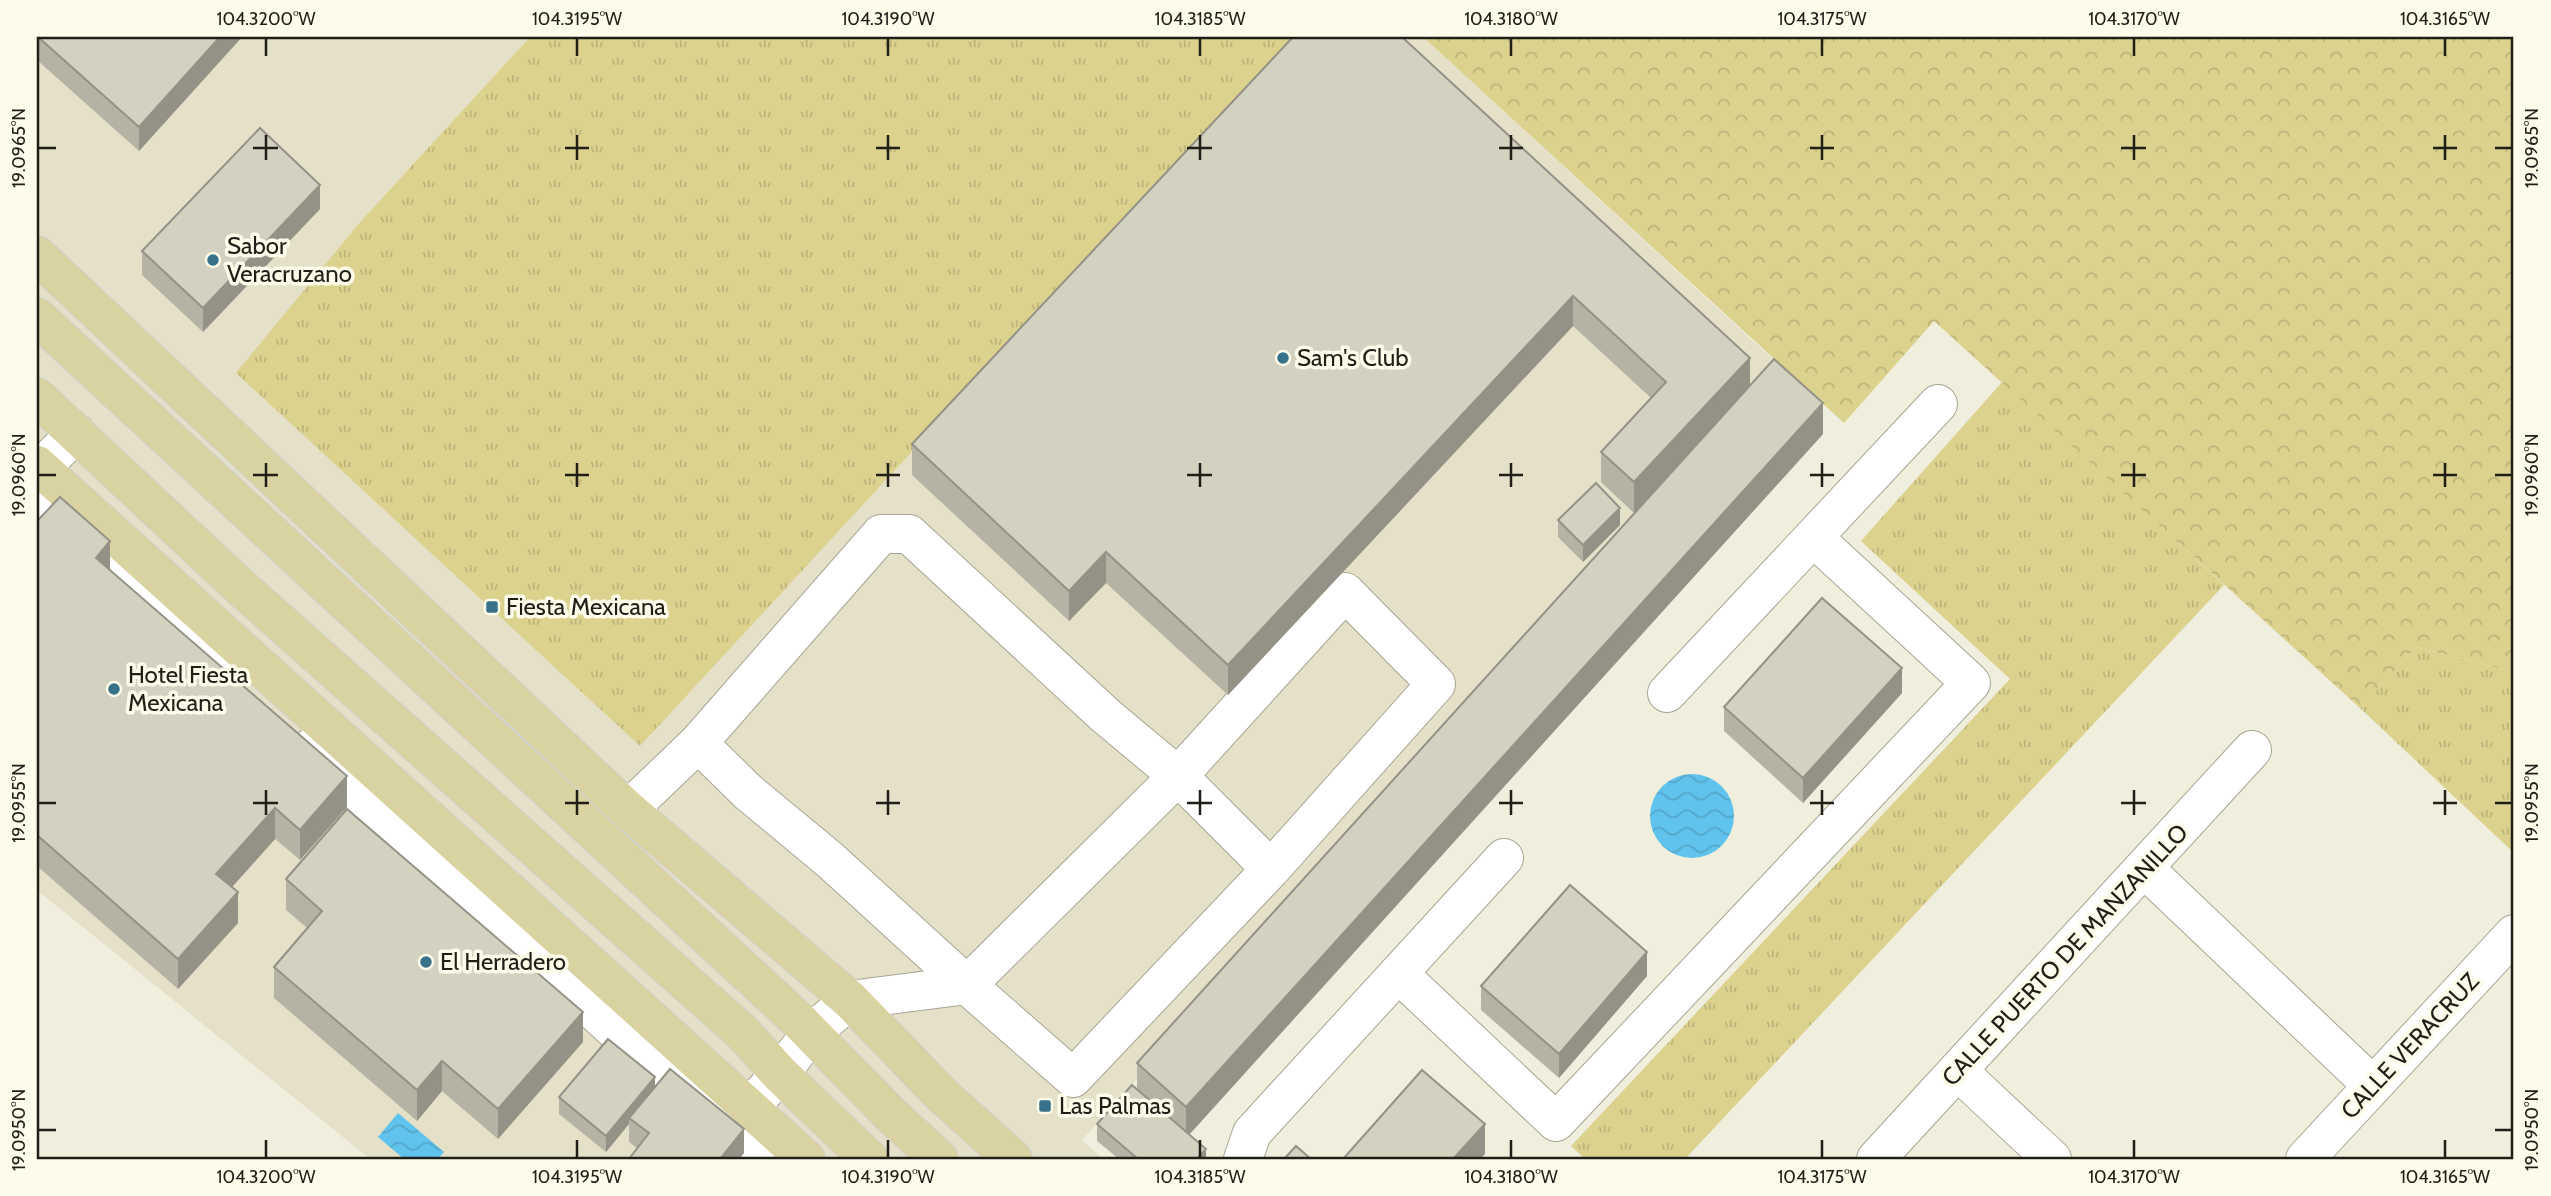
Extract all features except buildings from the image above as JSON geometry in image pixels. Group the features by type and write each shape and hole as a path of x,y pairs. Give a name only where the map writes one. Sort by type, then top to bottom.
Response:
{"main road":[{"path":"37,255 628,810 850,1000 942,1095 1013,1159"},
{"path":"37,317 789,1011 939,1159"},
{"path":"37,397 236,583 743,1032 780,1074 869,1159"},
{"path":"38,476 806,1159"},
{"path":"521,835 687,1054"}],"street":[{"path":"1667,693 1938,404"},
{"path":"76,433 38,476 755,1159"},
{"path":"628,810 698,743 881,534 909,534 1106,716 1178,776 1270,869"},
{"path":"1399,974 1556,1122 1971,683 1813,537"},
{"path":"698,743 747,792 830,860 967,985 1073,1078 1270,869 1436,684 1345,592 1178,776 967,985 850,1000 810,1034 780,1074 750,1107"},
{"name":"CALLE PUERTO DE MANZANILLO","path":"1876,1159 1959,1072 2252,750"},
{"path":"1243,1159 1252,1133 1504,858"},
{"path":"2145,869 2373,1086"},
{"name":"CALLE VERACRUZ","path":"2305,1159 2514,934"},
{"path":"1959,1072 2052,1159"}],"shaded area":[{"path":"37,37 530,37 361,221 1295,37 1423,37 1780,366 1082,1140 1103,1159 370,1159 37,890"}],"green space":[{"path":"530,37 1295,37 640,746 236,373 361,221"},
{"path":"1423,37 2514,37 2514,672 2416,647 2360,708 1934,321 1844,423"},
{"path":"2003,381 2224,585 1685,1159 1585,1159 1571,1146 2010,679 1861,541"},
{"path":"2416,647 2514,672 2514,853 2360,708"}],"water":[{"path":"1692,774 1708,777 1722,786 1731,800 1734,816 1731,832 1722,846 1708,855 1692,858 1676,855 1662,846 1653,832 1650,816 1653,800 1662,786 1676,777"},
{"path":"398,1113 444,1152 438,1159 404,1159 378,1137"}],"place":[{"name":"Sabor Veracruzano","path":"213,260"},
{"name":"Sam's Club","path":"1283,358"},
{"name":"Fiesta Mexicana","path":"492,607"},
{"name":"Hotel Fiesta Mexicana","path":"114,689"},
{"name":"El Herradero","path":"426,962"},
{"name":"Las Palmas","path":"1045,1106"}]}
